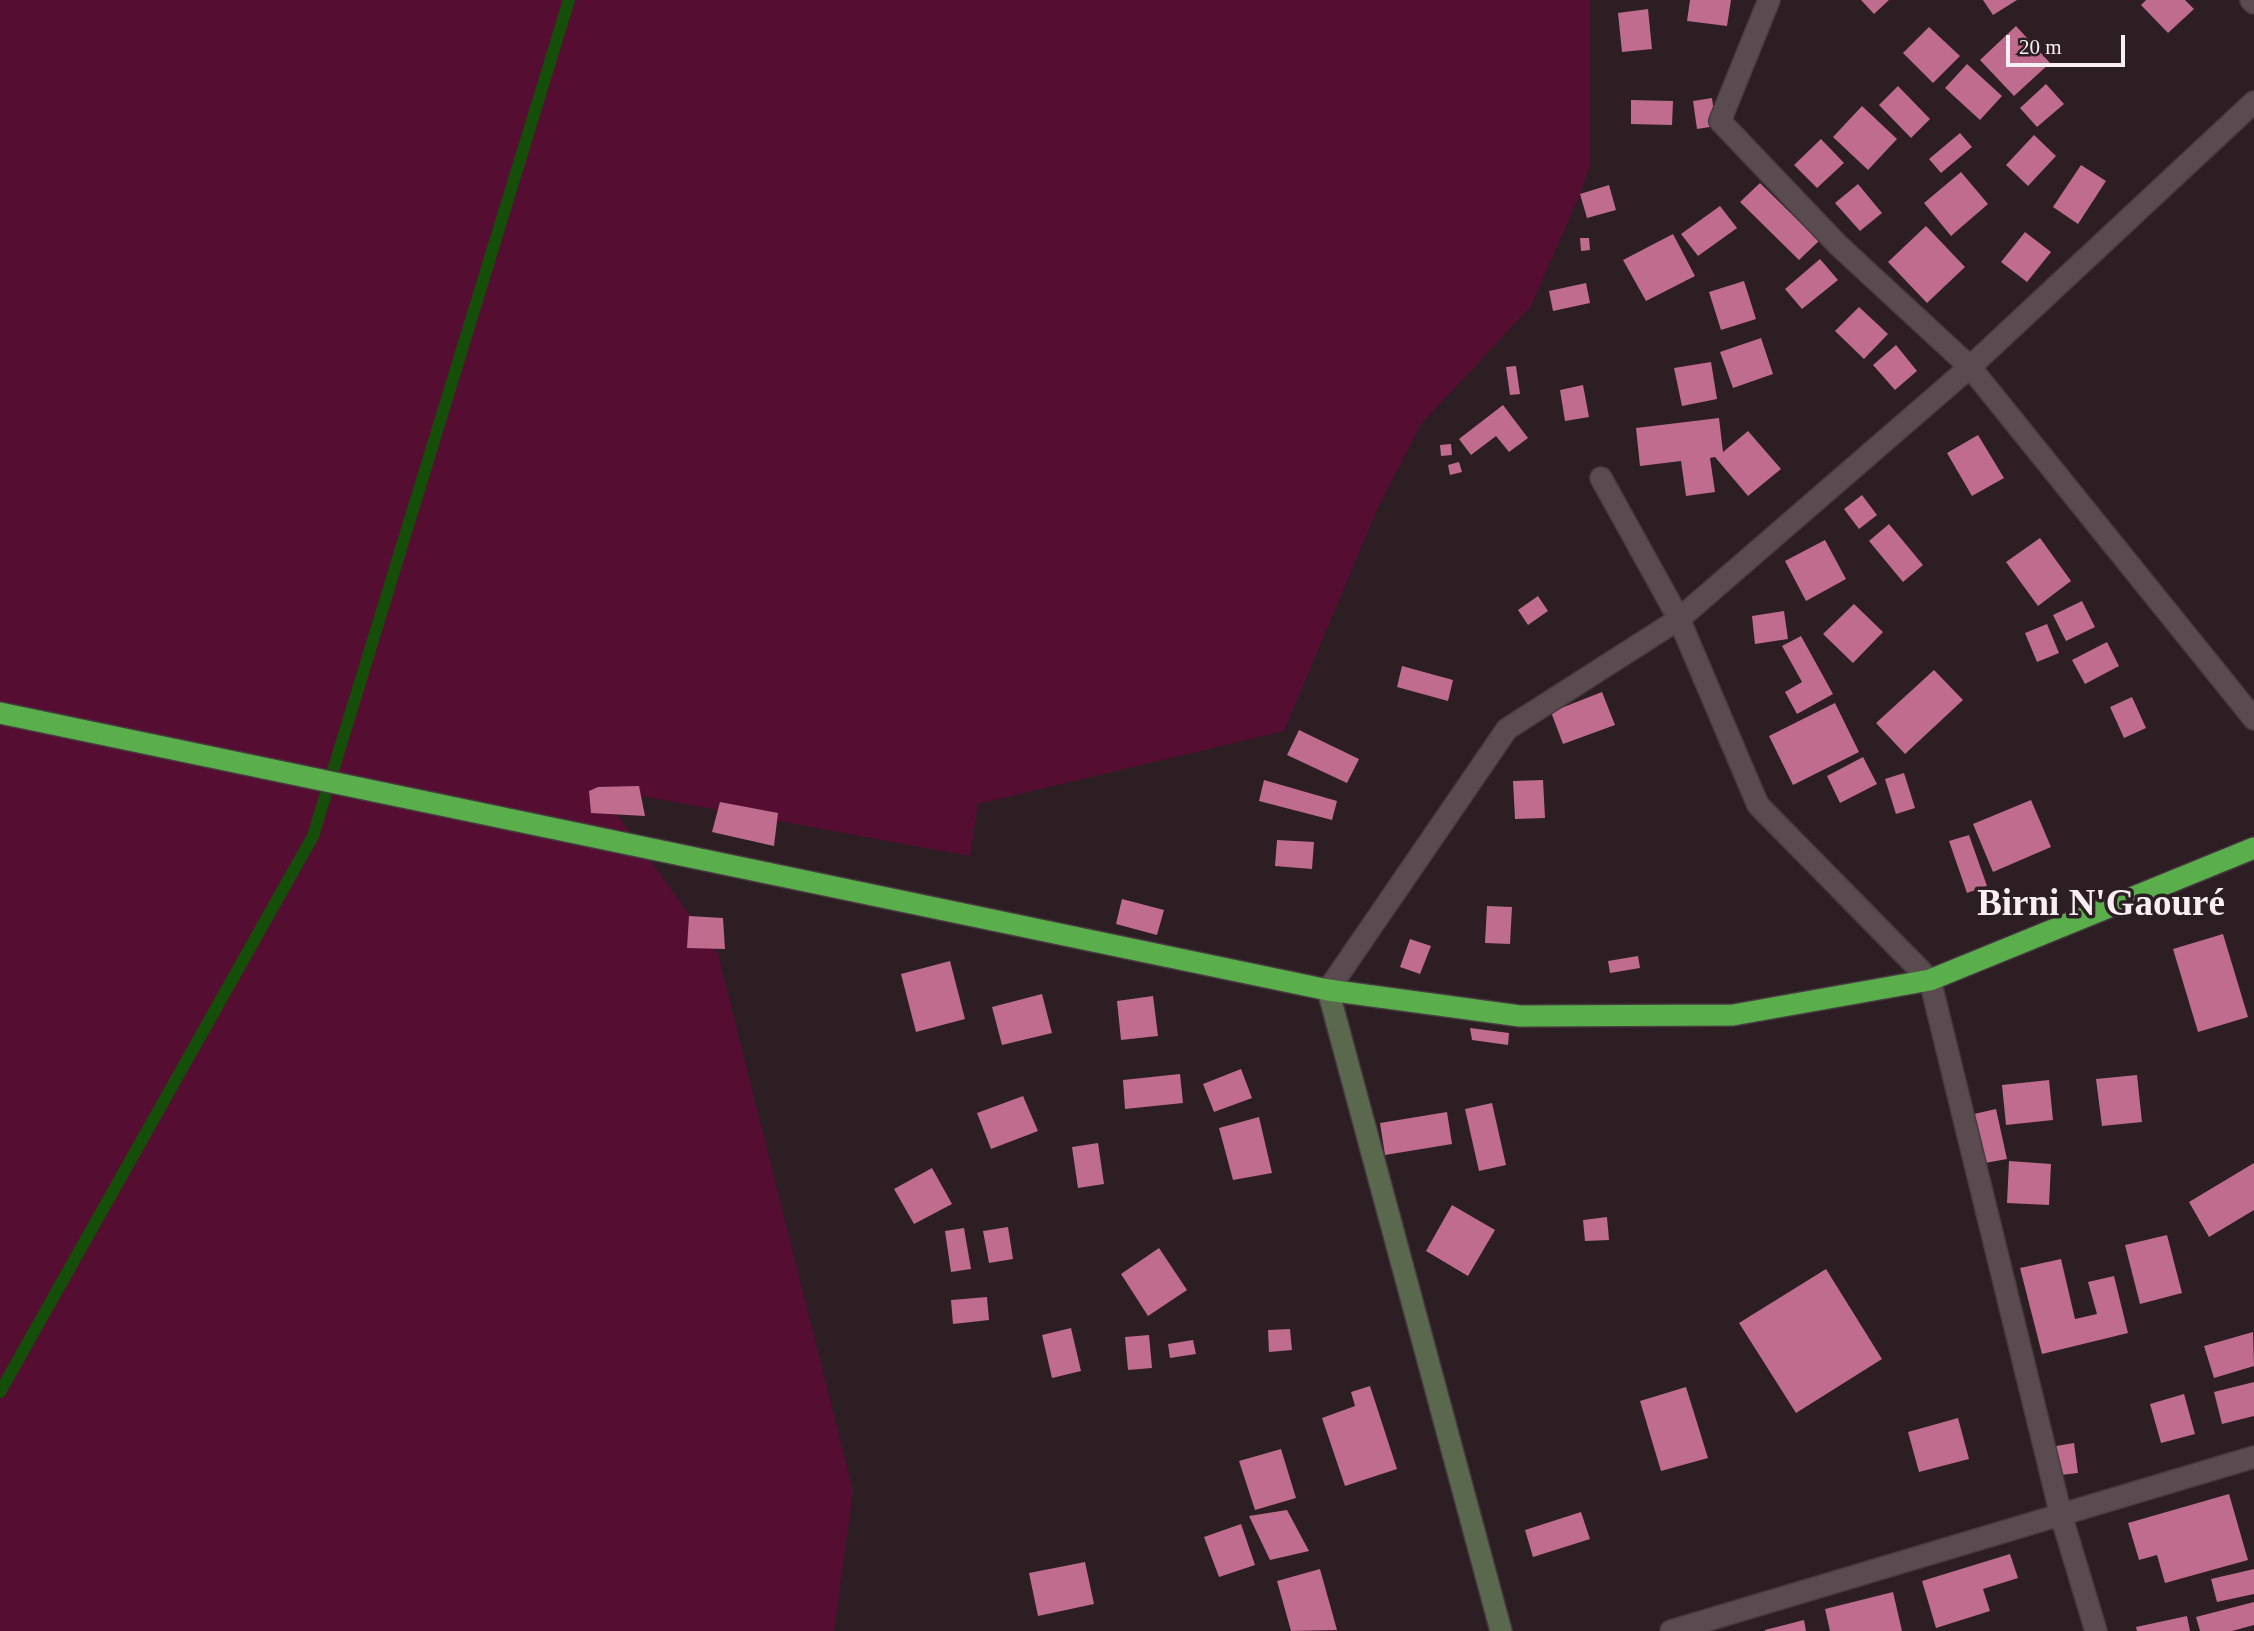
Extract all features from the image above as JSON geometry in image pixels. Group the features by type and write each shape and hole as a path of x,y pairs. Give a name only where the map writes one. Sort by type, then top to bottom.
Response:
{"highway":[{"path":"0,713 1328,989 1520,1016 1626,1018 1733,1015 1930,980 2254,848"}],"street":[{"path":"1769,0 1720,121 1838,245 1970,367 2254,719"},
{"path":"1502,1631 1328,989 1507,729 1679,619 1970,367 2254,102"},
{"path":"1601,478 1679,619 1758,805 1930,980 2061,1514 2096,1631"},
{"path":"1671,1631 2254,1457"}],"shaded area":[{"path":"0,0 1590,0 1590,166 1580,194 1531,306 1421,424 1377,510 1284,731 978,804 970,856 598,788 718,954 853,1491 834,1631 0,1631"}],"building":[{"path":"1690,0 1731,0 1727,26 1687,21"},
{"path":"1861,0 1889,0 1874,14"},
{"path":"1983,0 2017,0 1993,15"},
{"path":"2146,0 2185,0 2194,9 2168,33 2141,5"},
{"path":"1648,9 1652,49 1622,52 1618,13"},
{"path":"2016,26 2050,63 2014,96 1980,60"},
{"path":"1929,27 1960,56 1933,83 1903,53"},
{"path":"1967,64 2002,96 1980,120 1945,88"},
{"path":"2046,84 2064,104 2037,127 2020,108"},
{"path":"1898,86 1930,119 1911,138 1879,105"},
{"path":"1712,98 1716,126 1697,129 1693,101"},
{"path":"1631,100 1673,101 1672,125 1631,124"},
{"path":"1862,106 1897,139 1868,170 1833,137"},
{"path":"1960,133 1972,147 1941,173 1929,159"},
{"path":"2034,135 2056,156 2028,186 2006,165"},
{"path":"1821,139 1844,163 1817,188 1794,165"},
{"path":"2081,165 2106,181 2078,224 2053,207"},
{"path":"1961,172 1988,204 1951,236 1924,203"},
{"path":"1760,183 1819,241 1799,260 1740,202"},
{"path":"1858,184 1882,213 1860,231 1835,203"},
{"path":"1609,185 1616,210 1587,218 1580,194"},
{"path":"1720,206 1737,228 1698,256 1681,234"},
{"path":"1926,226 1965,267 1927,303 1888,262"},
{"path":"2025,232 2051,252 2027,282 2001,262"},
{"path":"1673,234 1695,276 1646,301 1623,260"},
{"path":"1580,238 1589,238 1590,250 1581,251"},
{"path":"1820,259 1838,280 1802,309 1785,289"},
{"path":"1744,281 1756,319 1721,330 1709,292"},
{"path":"1586,283 1590,303 1553,311 1549,291"},
{"path":"1859,307 1888,334 1864,359 1835,331"},
{"path":"1761,338 1773,374 1733,388 1720,352"},
{"path":"1896,345 1917,371 1895,390 1873,365"},
{"path":"1711,362 1717,399 1682,406 1674,368"},
{"path":"1516,366 1520,394 1510,395 1506,367"},
{"path":"1583,385 1589,417 1565,421 1560,390"},
{"path":"1503,405 1528,438 1509,452 1496,436 1471,455 1459,439"},
{"path":"1719,418 1723,452 1748,431 1781,469 1748,496 1715,457 1710,458 1715,492 1686,496 1681,461 1640,466 1636,428"},
{"path":"1978,435 2004,478 1972,496 1947,453"},
{"path":"1451,444 1452,455 1441,456 1440,445"},
{"path":"1459,462 1462,472 1450,475 1448,465"},
{"path":"1862,495 1877,515 1859,529 1844,509"},
{"path":"1889,524 1923,565 1903,582 1869,541"},
{"path":"2040,538 2071,581 2038,606 2006,562"},
{"path":"1825,540 1846,579 1806,601 1785,561"},
{"path":"1538,596 1548,611 1528,625 1518,610"},
{"path":"2082,601 2095,627 2066,641 2053,615"},
{"path":"1854,604 1883,632 1853,663 1823,634"},
{"path":"1784,611 1788,639 1755,644 1752,616"},
{"path":"2047,624 2059,653 2037,662 2025,633"},
{"path":"1801,636 1833,694 1797,714 1785,692 1802,682 1782,646"},
{"path":"2107,642 2119,666 2085,684 2072,660"},
{"path":"1402,666 1453,680 1448,701 1397,687"},
{"path":"1934,670 1963,700 1905,754 1876,723"},
{"path":"1602,692 1615,725 1563,744 1551,712"},
{"path":"2132,697 2146,728 2124,738 2110,707"},
{"path":"1835,703 1859,752 1793,785 1769,736"},
{"path":"1299,730 1359,759 1347,783 1287,755"},
{"path":"1863,757 1877,784 1840,803 1827,776"},
{"path":"1904,773 1915,808 1896,814 1885,779"},
{"path":"1264,780 1337,801 1332,820 1259,801"},
{"path":"1543,780 1545,818 1515,819 1513,781"},
{"path":"639,786 645,816 591,813 589,791 598,787"},
{"path":"2031,800 2051,847 1993,872 1973,824"},
{"path":"720,802 778,813 774,846 712,832"},
{"path":"1969,835 1987,886 1967,893 1949,841"},
{"path":"1277,840 1314,842 1312,869 1275,866"},
{"path":"1122,899 1164,910 1157,935 1116,924"},
{"path":"1487,906 1512,907 1510,944 1485,943"},
{"path":"689,916 723,918 725,949 687,948"},
{"path":"2223,934 2248,1017 2198,1032 2173,949"},
{"path":"1410,939 1431,946 1420,974 1400,967"},
{"path":"1638,956 1640,968 1610,973 1608,961"},
{"path":"950,961 965,1019 916,1032 901,974"},
{"path":"1042,994 1052,1033 1002,1045 992,1007"},
{"path":"1153,996 1158,1036 1121,1040 1117,1001"},
{"path":"1470,1028 1509,1033 1508,1045 1472,1040"},
{"path":"1241,1069 1252,1098 1214,1112 1203,1084"},
{"path":"1180,1074 1183,1103 1125,1109 1123,1080"},
{"path":"2137,1075 2142,1122 2102,1126 2096,1079"},
{"path":"2049,1080 2053,1120 2006,1125 2002,1085"},
{"path":"1023,1096 1038,1131 991,1149 977,1113"},
{"path":"1492,1103 1506,1165 1479,1171 1465,1109"},
{"path":"1996,1109 2007,1159 1985,1163 1974,1114"},
{"path":"1447,1112 1452,1144 1385,1155 1380,1123"},
{"path":"1259,1117 1272,1173 1233,1180 1219,1128"},
{"path":"1098,1143 1104,1184 1078,1188 1072,1147"},
{"path":"2009,1161 2051,1164 2049,1205 2007,1203"},
{"path":"2254,1163 2254,1210 2209,1237 2189,1202"},
{"path":"932,1168 952,1204 914,1224 894,1189"},
{"path":"1452,1205 1495,1230 1468,1276 1426,1251"},
{"path":"1607,1217 1609,1240 1585,1241 1583,1220"},
{"path":"1008,1227 1013,1259 989,1263 983,1231"},
{"path":"964,1228 971,1269 951,1272 945,1231"},
{"path":"2167,1235 2182,1293 2140,1304 2125,1245"},
{"path":"1159,1248 1187,1290 1148,1316 1121,1274"},
{"path":"2061,1259 2075,1319 2097,1314 2088,1282 2114,1276 2128,1333 2042,1354 2020,1268"},
{"path":"1826,1269 1882,1359 1796,1413 1739,1323"},
{"path":"987,1297 989,1320 953,1324 951,1300"},
{"path":"1071,1328 1081,1371 1052,1378 1042,1335"},
{"path":"1290,1329 1292,1350 1269,1352 1268,1330"},
{"path":"2253,1332 2254,1366 2214,1378 2204,1346"},
{"path":"1149,1335 1152,1368 1128,1370 1125,1337"},
{"path":"1193,1340 1196,1354 1170,1358 1168,1344"},
{"path":"2254,1382 2254,1416 2222,1424 2214,1392"},
{"path":"1370,1386 1397,1469 1345,1486 1322,1418 1355,1406 1351,1392"},
{"path":"1686,1387 1708,1458 1661,1471 1640,1401"},
{"path":"2184,1394 2195,1434 2161,1443 2150,1404"},
{"path":"1958,1418 1969,1459 1919,1472 1908,1432"},
{"path":"2074,1443 2078,1473 2061,1475 2056,1446"},
{"path":"1281,1449 1296,1498 1255,1510 1239,1461"},
{"path":"2229,1494 2248,1560 2165,1583 2157,1555 2139,1560 2128,1523"},
{"path":"1287,1510 1309,1551 1270,1560 1249,1516"},
{"path":"1581,1512 1590,1539 1533,1557 1525,1530"},
{"path":"1241,1524 1255,1565 1219,1577 1204,1537"},
{"path":"2010,1554 2018,1578 1983,1589 1990,1611 1936,1628 1922,1581"},
{"path":"1085,1562 1094,1604 1038,1616 1029,1573"},
{"path":"1320,1569 1337,1630 1291,1631 1277,1581"},
{"path":"2254,1569 2254,1594 2217,1602 2211,1579"},
{"path":"1893,1592 1902,1631 1830,1631 1825,1609"},
{"path":"2254,1602 2254,1625 2232,1631 2200,1631 2196,1617"},
{"path":"2187,1616 2190,1631 2137,1631 2136,1627"},
{"path":"1804,1620 1806,1631 1765,1631 1765,1630"}],"waterway":[{"path":"0,1392 313,836 569,0"}],"district":[{"name":"Birni N'Gaouré","path":"2101,905"}]}
